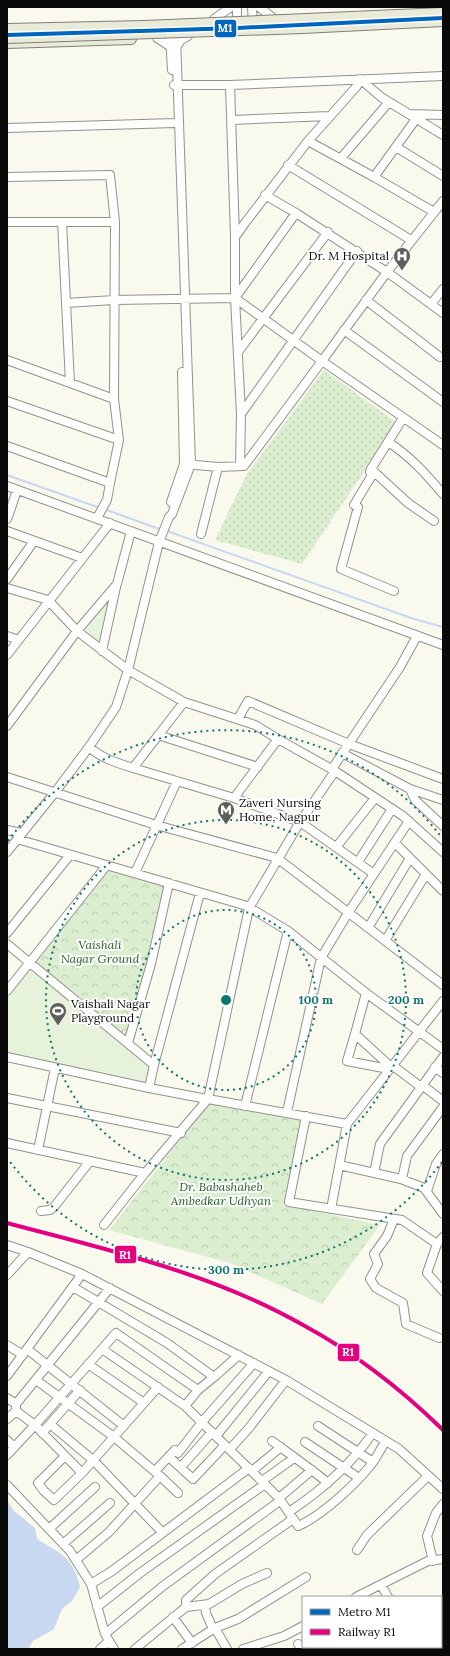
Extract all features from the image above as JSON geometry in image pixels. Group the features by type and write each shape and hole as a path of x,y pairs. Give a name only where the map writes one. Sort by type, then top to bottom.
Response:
{"main road":[{"path":"7,26 252,18 443,9"},
{"path":"7,29 144,26 443,13"},
{"path":"7,38 303,28 443,21"},
{"path":"7,43 157,38 173,42 188,36 443,25"}],"street":[{"path":"214,19 231,7"},
{"path":"236,35 237,7"},
{"path":"252,7 253,34"},
{"path":"259,7 272,17"},
{"path":"7,852 56,791 89,747 116,707 128,670 160,542 169,517 172,514 187,464 176,84 173,42"},
{"path":"176,84 230,85 443,76"},
{"path":"360,79 389,102 443,135"},
{"path":"235,237 288,165 329,116 357,86 360,79"},
{"path":"176,84 175,123 182,299"},
{"path":"230,85 235,237 235,298 240,414 240,466"},
{"path":"341,158 389,102"},
{"path":"408,114 443,115"},
{"path":"232,120 329,116"},
{"path":"374,177 416,119"},
{"path":"7,128 175,123"},
{"path":"308,141 341,158 434,212"},
{"path":"396,147 443,176"},
{"path":"288,165 411,240"},
{"path":"7,177 110,175 115,222 114,399 119,440 106,500 97,518"},
{"path":"265,196 328,232 357,251 443,313"},
{"path":"187,464 218,467 244,466 411,240 443,201"},
{"path":"235,298 296,213"},
{"path":"7,222 115,222"},
{"path":"62,222 70,383"},
{"path":"238,352 328,232"},
{"path":"240,414 357,251"},
{"path":"431,304 443,289"},
{"path":"66,303 114,300 235,298 294,339 322,361 443,445"},
{"path":"366,300 442,356"},
{"path":"344,330 443,402"},
{"path":"7,360 114,399"},
{"path":"7,401 119,440"},
{"path":"394,591 341,569 358,507 354,505 372,475 370,472 371,469 403,418"},
{"path":"388,442 422,469 443,494"},
{"path":"7,446 110,483"},
{"path":"200,534 218,467"},
{"path":"371,469 408,503 434,521"},
{"path":"7,486 443,646"},
{"path":"7,519 8,510 17,490"},
{"path":"7,656 48,600 110,523"},
{"path":"7,531 82,558"},
{"path":"102,651 131,531"},
{"path":"7,579 34,541"},
{"path":"7,726 77,631 117,584"},
{"path":"7,588 48,600 77,631 102,651 128,670 184,702 255,724 278,739 334,770 392,809 443,852"},
{"path":"7,636 19,640"},
{"path":"104,1225 207,1099 249,908 300,822 334,770 342,753 400,667 417,636"},
{"path":"238,719 248,701 349,744 443,779"},
{"path":"133,768 184,702"},
{"path":"158,735 258,766"},
{"path":"234,798 278,739"},
{"path":"89,747 95,753 133,768 234,798 300,822 337,846 374,874"},
{"path":"342,753 410,789 443,800"},
{"path":"7,777 56,791 156,825 278,858 443,985"},
{"path":"135,873 177,781"},
{"path":"410,789 415,800 442,824"},
{"path":"337,846 375,798"},
{"path":"358,862 392,809"},
{"path":"286,1112 321,958 348,913 409,822"},
{"path":"7,830 19,836 70,854 249,908 288,931 366,993 420,1030 443,1049"},
{"path":"395,843 443,891"},
{"path":"7,933 70,854"},
{"path":"368,928 410,858"},
{"path":"7,991 106,865"},
{"path":"385,941 426,874"},
{"path":"128,1043 151,964 169,883"},
{"path":"149,1088 200,893"},
{"path":"245,1106 288,931"},
{"path":"7,944 154,1065"},
{"path":"366,993 347,1061 391,1067"},
{"path":"331,1209 347,1124 443,1001"},
{"path":"355,1034 391,1067 443,1101"},
{"path":"7,1057 149,1088 347,1124"},
{"path":"374,1173 380,1144 443,1057"},
{"path":"435,1067 443,1073"},
{"path":"38,1150 55,1068"},
{"path":"7,1098 181,1132"},
{"path":"402,1179 407,1156 443,1107"},
{"path":"306,1116 289,1202 402,1220 437,1244"},
{"path":"7,1143 145,1173"},
{"path":"426,1192 436,1164 443,1154"},
{"path":"41,1211 50,1210 54,1207 90,1161"},
{"path":"339,1165 402,1179 424,1188 443,1214"},
{"path":"394,1219 387,1236 374,1254 378,1264 370,1279 376,1288 403,1303 406,1324 442,1339"},
{"path":"443,1237 437,1244 428,1273 443,1292"},
{"path":"7,1245 82,1274 286,1380 385,1442 399,1449 443,1489"},
{"path":"7,1275 28,1252"},
{"path":"7,1376 82,1274"},
{"path":"73,1287 167,1343 214,1377"},
{"path":"7,1419 48,1365 100,1303 110,1288"},
{"path":"7,1455 116,1333 198,1390"},
{"path":"7,1345 25,1352 48,1365 124,1426"},
{"path":"102,1349 185,1406 264,1482 280,1499 298,1526 317,1516 359,1478 373,1462 385,1442"},
{"path":"185,1406 198,1390 239,1355"},
{"path":"76,1560 109,1532 136,1503 169,1457 175,1450 178,1453 202,1422 254,1363"},
{"path":"88,1364 144,1403"},
{"path":"180,1467 214,1434 269,1371"},
{"path":"36,1380 114,1438 178,1493"},
{"path":"169,1457 193,1479 232,1452 286,1380"},
{"path":"65,1456 38,1483 54,1500 94,1461 158,1387"},
{"path":"42,1433 80,1390"},
{"path":"7,1398 82,1473"},
{"path":"50,1424 94,1461 136,1503 162,1532"},
{"path":"318,1426 373,1462"},
{"path":"186,1607 186,1600 200,1586 328,1484 358,1453 372,1434"},
{"path":"7,1440 14,1448"},
{"path":"272,1440 328,1484"},
{"path":"305,1442 345,1467 359,1478"},
{"path":"91,1584 281,1447"},
{"path":"97,1606 294,1458"},
{"path":"100,1649 107,1638 163,1586 280,1499 312,1470"},
{"path":"357,1550 367,1535 428,1476"},
{"path":"7,1485 64,1544 76,1560 91,1584 107,1638 114,1649"},
{"path":"49,1529 95,1487"},
{"path":"64,1544 110,1503"},
{"path":"433,1560 427,1536 436,1513 443,1504"},
{"path":"358,1596 433,1560 443,1559"},
{"path":"134,1649 186,1607 209,1604 242,1584 267,1573"},
{"path":"182,1649 214,1628 238,1619 306,1577"},
{"path":"381,1585 387,1596"},
{"path":"205,1605 206,1613 227,1649"},
{"path":"173,1617 192,1643"},
{"path":"243,1649 284,1636 302,1627"}],"green space":[{"path":"324,370 397,423 302,564 215,540 247,474"},
{"path":"112,594 100,645 83,629"},
{"name":"Vaishali Nagar Ground","path":"107,866 168,884 128,1039 33,961"},
{"name":"Vaishali Nagar Playground","path":"29,967 153,1059 150,1083 7,1053 7,999"},
{"name":"Dr. Babashaheb Ambedkar Udhyan","path":"211,1101 304,1118 284,1205 380,1225 322,1304 230,1263 109,1230"}],"water":[{"path":"7,1500 13,1510 35,1528 37,1539 65,1557 74,1569 80,1587 72,1601 62,1609 54,1629 33,1641 28,1649 7,1649"}],"waterway":[{"path":"7,475 100,508"},
{"path":"104,509 162,530"},
{"path":"167,531 414,619 443,627"}],"metro line":[{"name":"M1","path":"7,35 238,28 443,18"}],"rail line":[{"name":"R1","path":"7,1223 121,1253 159,1265 233,1291 268,1307 341,1347 394,1386 443,1430"}],"place":[{"name":"Dr. M Hospital","path":"402,271"},
{"name":"Zaveri Nursing Home, Nagpur","path":"226,825"},
{"name":"Vaishali Nagar Playground","path":"58,1026"}]}
